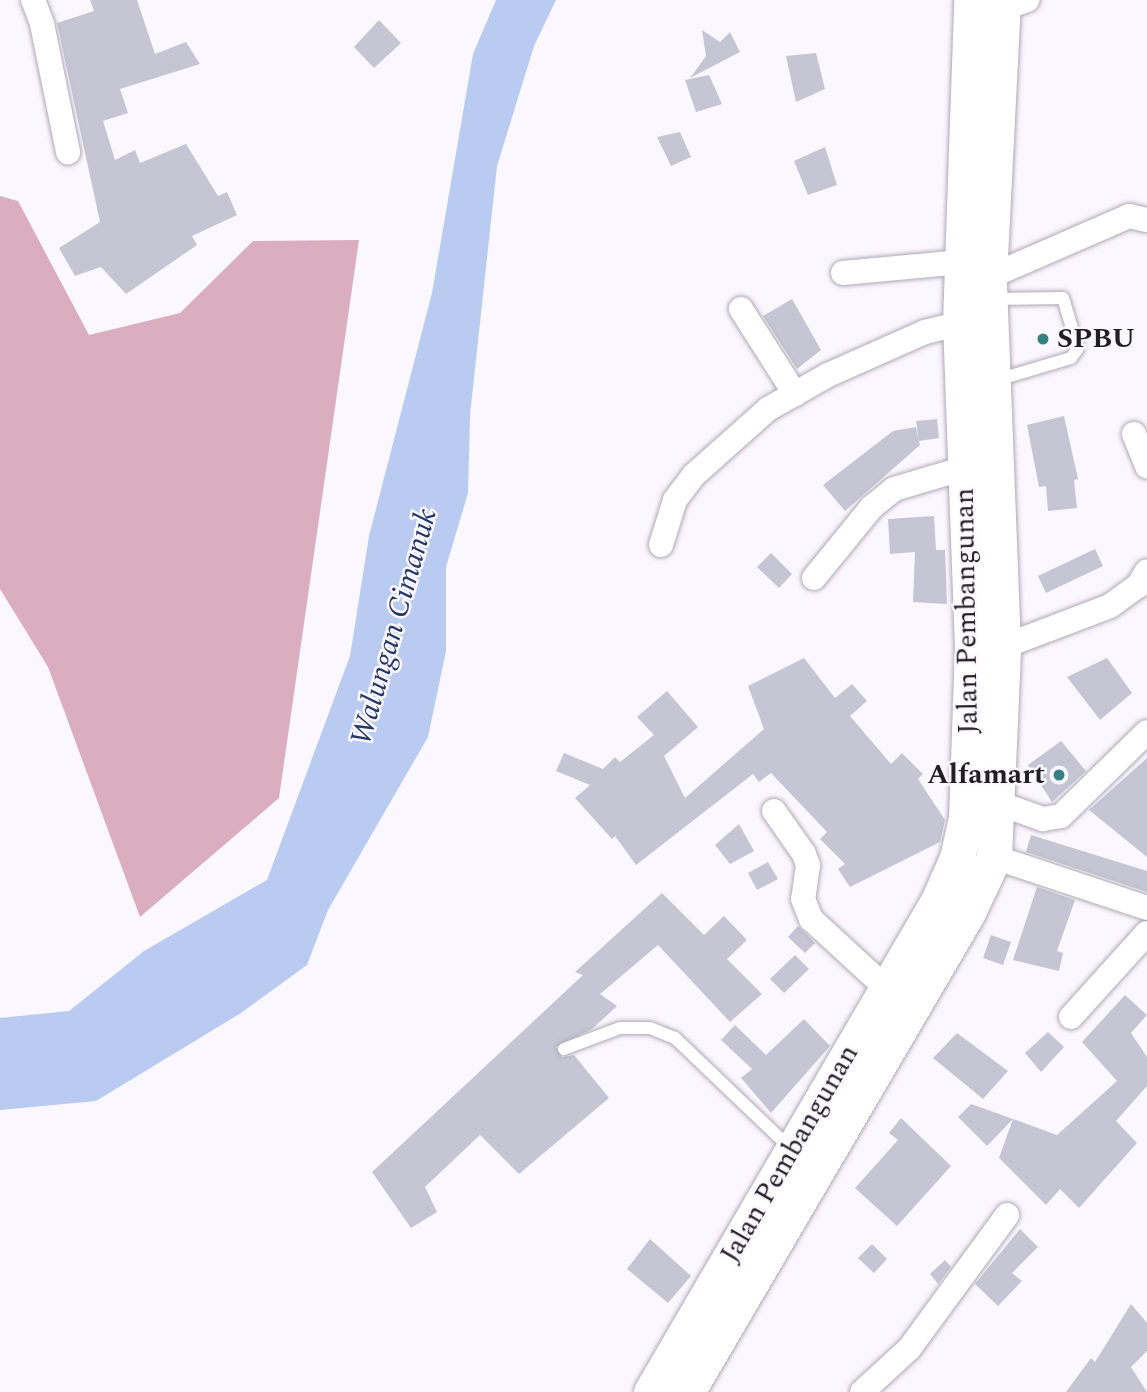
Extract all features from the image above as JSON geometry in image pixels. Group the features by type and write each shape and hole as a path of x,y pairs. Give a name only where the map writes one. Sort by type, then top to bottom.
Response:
{"main road":[{"name":"Jalan Pembangunan","path":"651,1392 792,1151 866,1056 967,914 994,857 998,803 987,653 978,382 970,290 1001,2"},
{"name":"Jalan Pembangunan","path":"687,1392 866,1056 887,989 938,901 957,858 966,818 987,653 965,468 978,382"}],"street":[{"path":"33,0 42,24 68,152"},
{"path":"661,545 675,500 694,475 768,409 925,332 970,290 1129,216 1147,220"},
{"path":"843,274 970,290"},
{"path":"741,309 795,394"},
{"path":"1134,434 1147,466"},
{"path":"814,578 872,507 894,489 965,468"},
{"path":"987,653 1110,607 1138,586 1147,572"},
{"path":"998,803 1043,819 1060,816 1147,732"},
{"path":"774,811 804,854 808,865 803,899 811,919 887,989"},
{"path":"994,857 1147,908"},
{"path":"1071,1017 1147,933"},
{"path":"862,1392 909,1349 1007,1215"}],"lane":[{"path":"970,290 1063,298 1078,348 1071,358 978,382"},
{"path":"564,1049 620,1028 650,1028 675,1038 792,1151"}],"shaded area":[{"path":"0,196 18,201 89,335 180,313 253,241 359,240 279,798 140,917 48,667 0,589"}],"water":[{"name":"Walungan Cimanuk","path":"496,0 556,0 534,46 497,166 470,415 468,493 446,567 446,651 428,737 328,910 307,965 241,1013 96,1101 0,1110 0,1018 69,1011 144,951 267,880 350,656 369,536 432,293 473,54"}],"building":[{"path":"90,0 137,0 155,54 186,42 200,64 120,89 128,113 103,121 115,160 135,150 140,163 186,144 218,196 227,192 237,215 192,236 197,245 126,294 101,267 75,276 59,248 100,222 57,23 94,11"},
{"path":"379,20 401,43 374,68 354,47"},
{"path":"702,30 720,42 730,32 740,52 690,78 706,56"},
{"path":"816,53 825,89 796,102 786,56"},
{"path":"709,75 722,104 696,112 685,80"},
{"path":"680,132 691,157 671,166 657,137"},
{"path":"825,147 837,185 808,195 794,161"},
{"path":"792,299 821,350 797,369 763,316"},
{"path":"1064,416 1078,479 1074,480 1077,508 1048,511 1046,486 1039,487 1027,425"},
{"path":"937,419 939,438 919,441 916,421"},
{"path":"916,427 920,445 845,511 823,485 893,431"},
{"path":"934,516 936,550 945,550 947,604 913,602 915,552 890,554 888,519"},
{"path":"1095,549 1103,566 1046,593 1038,576"},
{"path":"771,553 792,574 779,588 757,567"},
{"path":"804,658 835,698 852,684 867,701 850,716 891,764 902,753 923,774 918,779 945,820 940,842 850,887 838,869 845,864 820,839 827,832 771,773 759,782 753,774 636,865 615,836 612,839 575,798 590,785 556,771 564,753 603,769 615,757 620,762 654,735 637,717 667,691 698,727 664,756 685,798 764,729 748,686"},
{"path":"1107,658 1132,693 1100,720 1067,677"},
{"path":"1061,741 1086,771 1052,802 1028,765"},
{"path":"1147,758 1147,857 1089,810"},
{"path":"739,824 754,851 730,864 715,845"},
{"path":"1031,835 1147,871 1147,892 1026,852"},
{"path":"768,862 778,879 757,890 748,873"},
{"path":"1037,887 1075,900 1057,951 1063,953 1059,971 1013,960"},
{"path":"662,893 704,935 724,916 747,940 727,959 762,994 730,1022 658,945 600,994 617,1006 592,1029 556,1047 562,1057 574,1055 609,1098 519,1174 480,1135 425,1187 437,1212 411,1228 372,1172 583,975 575,972"},
{"path":"798,926 815,943 805,953 788,937"},
{"path":"991,935 1011,942 1003,965 983,958"},
{"path":"795,955 809,969 784,993 770,979"},
{"path":"1125,995 1147,1015 1131,1033 1147,1057 1147,1086 1116,1121 1137,1143 1079,1208 1060,1189 1046,1205 999,1158 1013,1119 1057,1135 1117,1081 1082,1042"},
{"path":"804,1019 830,1046 771,1113 741,1078 752,1069 721,1040 735,1025 766,1055"},
{"path":"1048,1032 1064,1047 1041,1072 1025,1053"},
{"path":"957,1033 1008,1071 983,1099 933,1058"},
{"path":"971,1104 1013,1119 987,1146 958,1117"},
{"path":"901,1118 951,1166 897,1226 855,1188 898,1140 889,1133"},
{"path":"1020,1229 1038,1247 1012,1273 1022,1281 998,1306 975,1284"},
{"path":"650,1239 691,1276 668,1303 627,1269"},
{"path":"872,1244 887,1259 874,1273 858,1258"},
{"path":"945,1260 951,1267 938,1284 930,1274"},
{"path":"1131,1304 1147,1323 1147,1351 1131,1367 1147,1392 1066,1392 1091,1358 1095,1362"}],"place":[{"name":"SPBU","path":"1043,339"},
{"name":"Alfamart","path":"1059,775"}]}
